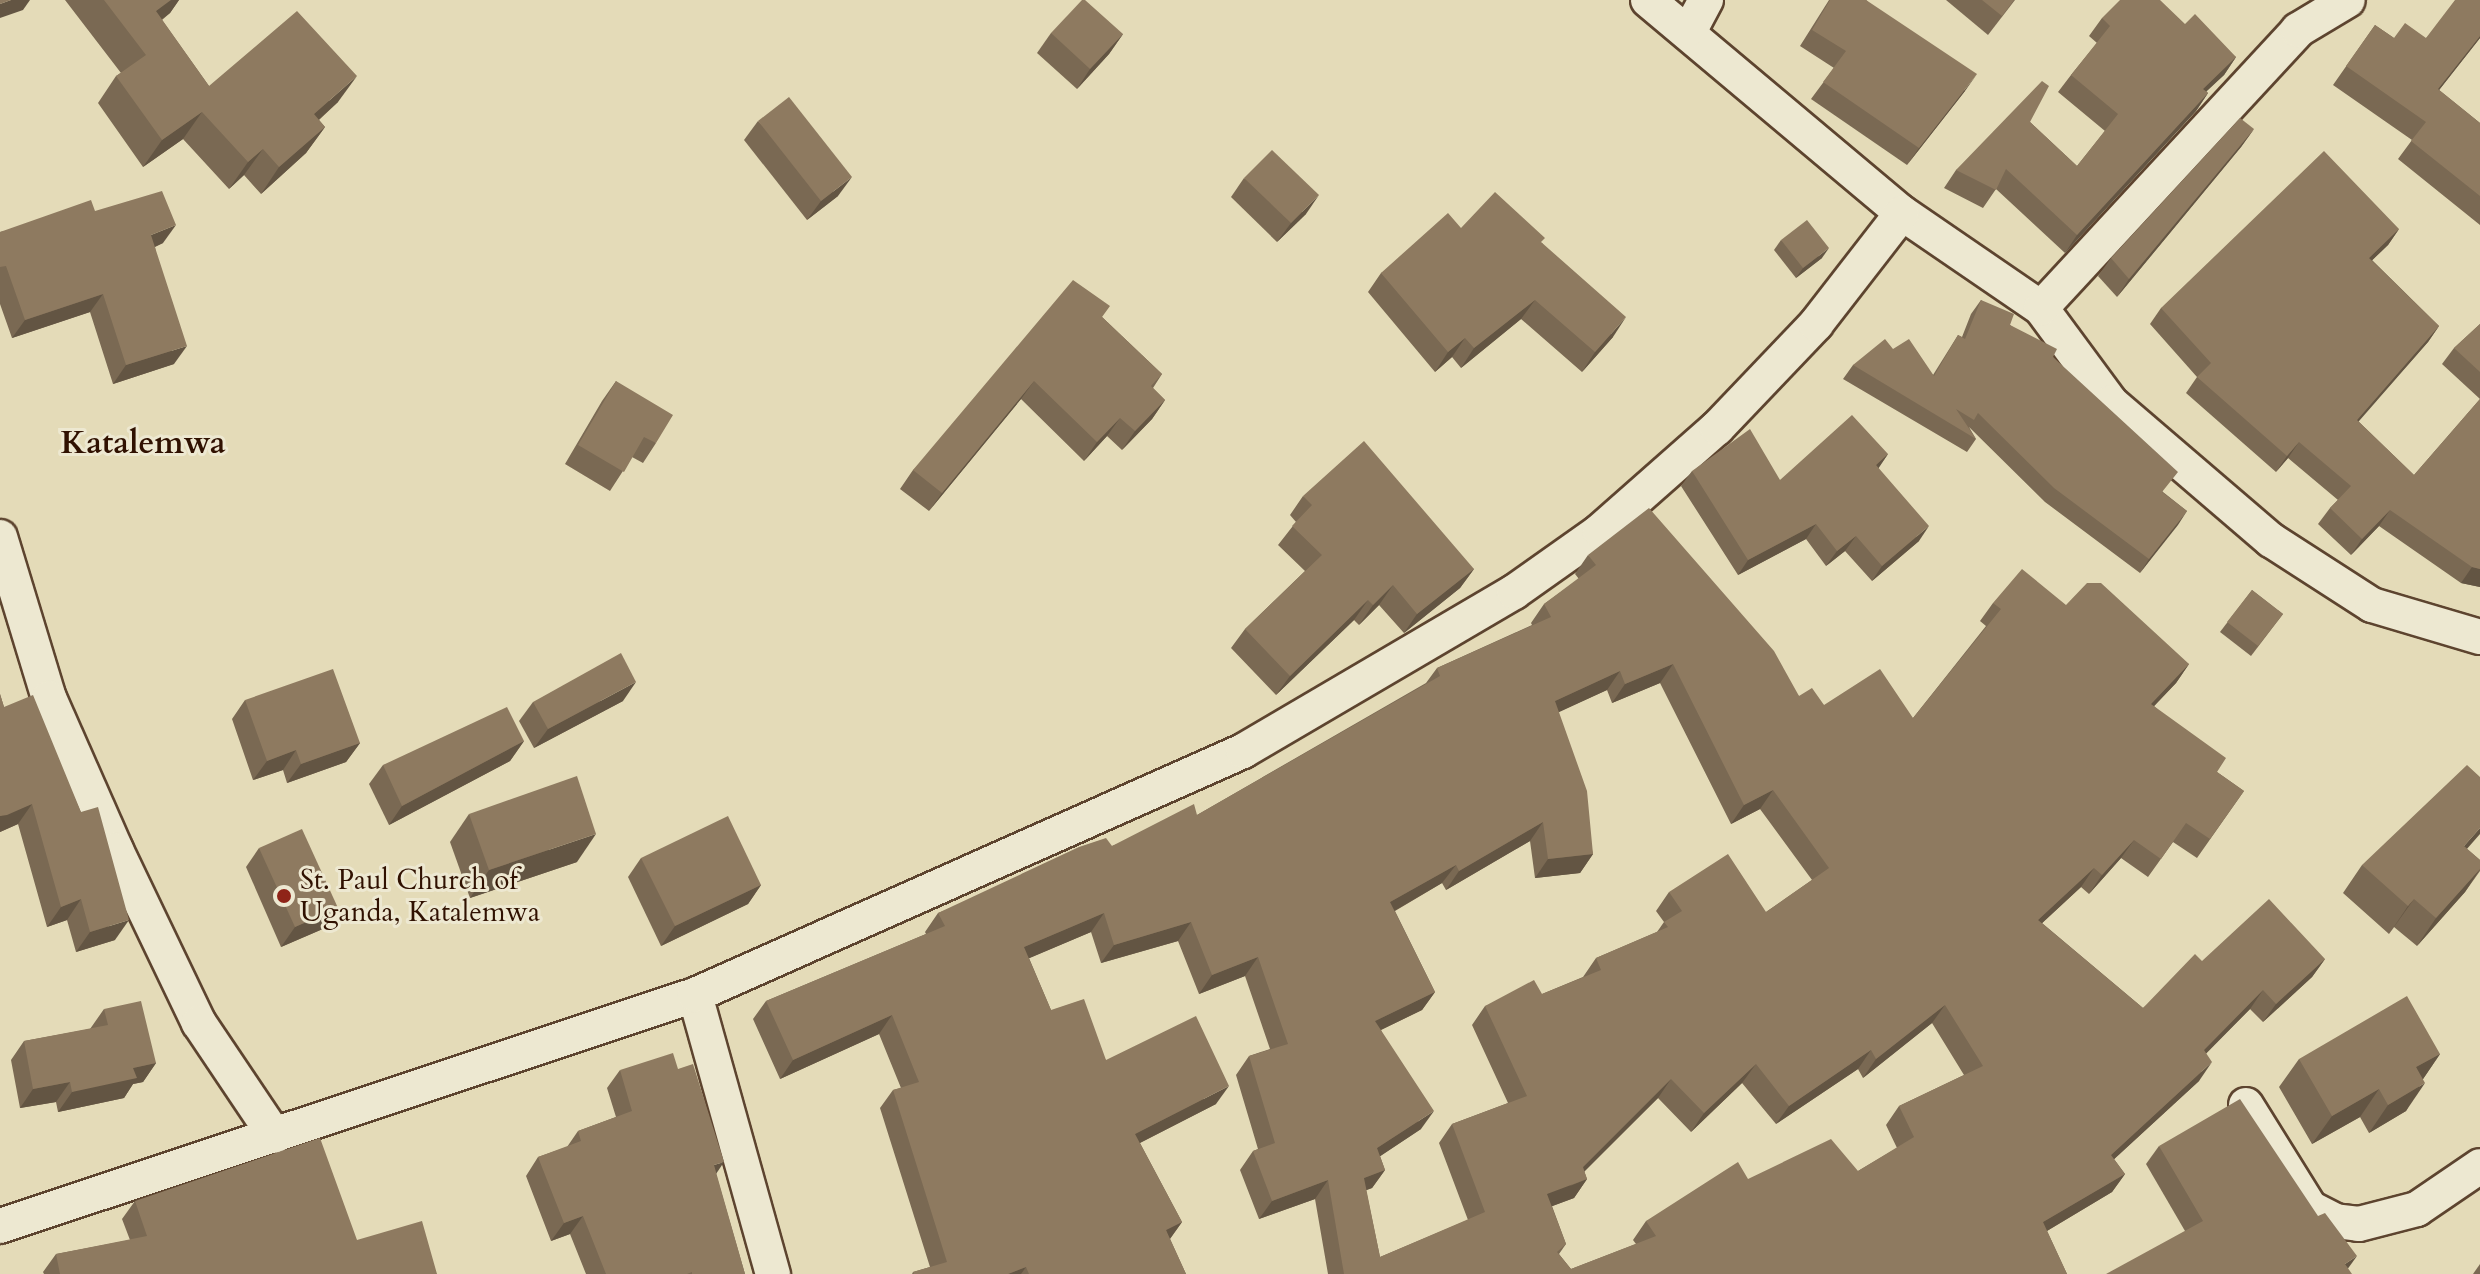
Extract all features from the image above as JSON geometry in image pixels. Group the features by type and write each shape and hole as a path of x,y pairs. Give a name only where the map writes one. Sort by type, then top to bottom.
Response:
{"street":[{"path":"1648,0 1698,14 1902,213 2041,308 2111,403 2271,540 2372,605 2480,637"},
{"path":"2041,308 2298,30 2348,0"},
{"path":"0,1226 695,995 1243,751 1514,592 1600,531 1717,428 1816,324 1902,213"},
{"path":"0,537 49,698 116,850 199,1023 275,1136"},
{"path":"695,995 773,1274"},
{"path":"2246,1105 2310,1208 2335,1221 2359,1224 2417,1209 2480,1166"}],"building":[{"path":"104,0 171,0 156,11 209,86 297,11 357,76 314,114 325,127 279,167 263,149 248,162 202,112 162,140 116,76 146,55"},
{"path":"1082,0 1123,34 1090,69 1051,33"},
{"path":"1830,0 1866,0 1977,74 1919,148 1823,82 1846,51 1812,30"},
{"path":"1982,0 2014,0 2002,16"},
{"path":"2120,0 2160,0 2185,24 2195,14 2236,57 2203,89 2208,93 2077,235 2006,169 1996,190 1956,170 2042,81 2049,86 2030,122 2077,166 2118,114 2071,75 2110,26 2102,18"},
{"path":"2455,0 2480,0 2480,36 2438,89 2480,123 2480,196 2411,141 2426,122 2346,66 2375,25 2394,38 2405,23 2426,38"},
{"path":"789,97 852,177 821,201 758,121"},
{"path":"2240,118 2254,129 2129,279 2111,258"},
{"path":"1272,150 1319,195 1291,223 1244,178"},
{"path":"2324,151 2399,229 2369,258 2439,326 2357,420 2414,475 2480,399 2480,569 2472,567 2390,510 2362,539 2330,508 2351,486 2299,442 2287,456 2197,377 2211,363 2161,308"},
{"path":"162,191 176,225 151,235 187,346 126,365 103,294 25,320 6,266 0,267 0,232 91,200 95,211"},
{"path":"1495,192 1545,238 1541,242 1626,317 1595,352 1535,300 1474,348 1465,338 1448,352 1381,273 1448,213 1461,228"},
{"path":"1807,220 1829,248 1803,268 1781,240"},
{"path":"1073,280 1110,306 1102,317 1162,374 1151,386 1165,400 1135,431 1120,418 1097,442 1034,381 942,493 913,470"},
{"path":"1981,300 2014,314 2010,325 2057,349 2053,357 2178,472 2162,492 2187,511 2149,559 2054,488 1978,413 1974,420 1956,409 1976,439 1853,365 1885,339 1893,349 1909,339 1934,376 1958,335 1965,339"},
{"path":"2480,324 2480,372 2454,348"},
{"path":"616,381 673,415 656,443 644,437 624,472 578,445"},
{"path":"1852,415 1888,454 1876,465 1929,526 1882,566 1856,536 1837,551 1816,524 1748,560 1692,471 1750,429 1780,480"},
{"path":"1364,441 1474,569 1417,614 1393,585 1373,605 1368,600 1290,676 1245,629 1322,555 1292,526 1312,505 1303,496"},
{"path":"1649,508 1774,651 1799,696 1812,688 1824,705 1880,669 1913,718 2001,609 1993,603 2022,569 2066,605 2087,583 2101,583 2189,664 2151,704 2226,758 2217,772 2244,791 2210,839 2186,823 2161,859 2134,840 2102,875 2094,868 2038,920 2143,1008 2195,954 2202,961 2269,899 2325,959 2276,1004 2263,990 2204,1050 2212,1062 2111,1155 2125,1174 2043,1222 2067,1274 1344,1274 1328,1180 1272,1201 1253,1151 1275,1143 1249,1056 1288,1044 1258,957 1212,975 1191,922 1114,945 1104,913 1024,947 1051,1010 1084,999 1106,1060 1196,1016 1229,1086 1135,1134 1182,1222 1166,1230 1186,1274 1029,1274 1026,1267 1008,1274 914,1274 947,1262 893,1090 919,1082 892,1015 793,1060 766,1001 945,926 938,913 1079,847 1106,838 1112,846 1194,804 1197,815 1440,676 1437,668 1551,617 1544,604 1596,565 1588,555","holes":["1673,664 1744,805 1773,790 1829,868 1766,912 1728,854 1669,892 1682,911 1664,922 1668,927 1596,958 1601,970 1542,994 1534,980 1485,1006 1527,1096 1452,1124 1485,1212 1380,1257 1364,1178 1385,1170 1377,1148 1434,1111 1375,1021 1435,992 1390,902 1456,865 1459,871 1543,822 1548,859 1593,854 1587,791 1555,701 1620,671 1625,684","1945,1005 1983,1066 1899,1106 1914,1137 1858,1171 1831,1139 1748,1179 1738,1162 1646,1221 1656,1236 1571,1269 1557,1252 1566,1244 1547,1194 1587,1179 1583,1167 1671,1079 1704,1113 1756,1064 1789,1106 1871,1050 1876,1059"]},
{"path":"2252,590 2283,614 2258,646 2227,622"},
{"path":"621,653 636,682 548,729 533,702"},
{"path":"333,669 360,743 301,764 296,750 267,761 245,700"},
{"path":"0,694 4,707 33,695 81,812 98,807 129,920 90,932 81,899 61,907 32,804 0,816"},
{"path":"507,707 524,741 402,806 383,765"},
{"path":"2467,765 2480,777 2480,828 2464,846 2480,860 2480,869 2436,918 2414,899 2408,906 2362,865"},
{"path":"577,776 596,834 489,870 469,814"},
{"path":"728,816 761,885 675,926 641,858"},
{"path":"302,829 338,908 295,927 259,848"},
{"path":"2407,996 2440,1054 2416,1067 2425,1083 2388,1105 2379,1089 2332,1116 2299,1059"},
{"path":"141,1001 156,1063 133,1068 137,1078 72,1092 70,1082 33,1089 24,1041 108,1025 104,1009"},
{"path":"673,1053 678,1069 693,1064 724,1162 714,1165 745,1274 606,1274 583,1216 564,1223 538,1157 581,1141 578,1131 632,1111 620,1070"},
{"path":"2240,1099 2318,1216 2325,1213 2357,1256 2345,1264 2352,1274 2106,1274 2203,1221 2159,1146"},
{"path":"320,1138 357,1240 422,1221 437,1274 60,1274 56,1254 147,1236 135,1201"}],"place":[{"name":"St. Paul Church of Uganda, Katalemwa","path":"284,896"}],"district":[{"name":"Katalemwa","path":"143,443"}]}
